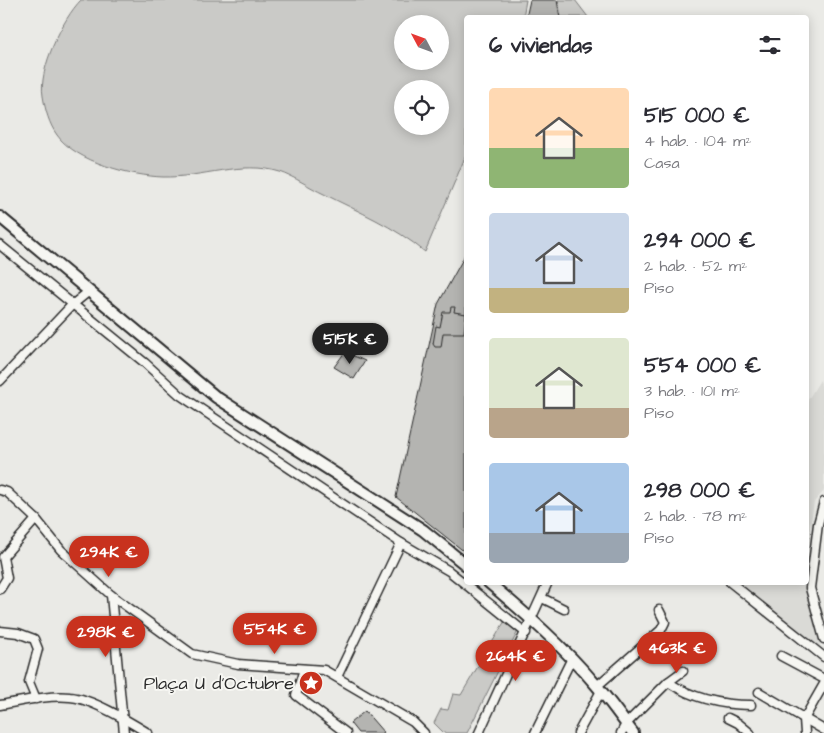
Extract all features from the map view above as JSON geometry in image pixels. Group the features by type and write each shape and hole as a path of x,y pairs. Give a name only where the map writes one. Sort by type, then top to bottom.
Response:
{"main road":[{"path":"0,217 88,292 216,396 415,524 464,563"},
{"path":"492,585 533,620 572,658 599,688 624,728 633,733"}],"street":[{"path":"0,245 145,363 180,395 401,543 449,571 464,583"},
{"path":"0,381 72,305 88,292"},
{"path":"0,490 7,492 36,519 61,550 111,595 192,654 238,664 324,670 413,722 424,733"},
{"path":"824,502 818,524 821,532 811,569 810,588 824,639"},
{"path":"0,589 7,578 3,557 36,519"},
{"path":"337,677 401,543"},
{"path":"466,585 526,633"},
{"path":"479,733 533,620 547,585"},
{"path":"734,585 824,657"},
{"path":"111,595 124,733"},
{"path":"542,598 564,609"},
{"path":"578,733 599,688 660,630 665,622 659,610"},
{"path":"0,631 18,632 34,639 38,649 29,682 36,698"},
{"path":"781,656 824,679"},
{"path":"535,733 572,658"},
{"path":"304,669 296,695 346,733"},
{"path":"624,728 668,682 683,671"},
{"path":"668,682 697,697 727,703 751,705"},
{"path":"805,733 804,718 824,684"},
{"path":"759,692 824,730"},
{"path":"0,705 36,698 72,696 89,702 148,733"},
{"path":"728,718 738,723 750,733"}],"shaded area":[{"path":"81,0 526,0 523,15 464,15 464,160 425,252 389,227 280,172 251,168 178,177 150,176 105,166 77,153 57,135 48,116 43,96 44,73 53,45"},
{"path":"558,0 575,0 586,15 561,15"},
{"path":"820,380 824,395 824,491 814,502 809,534 809,398"},
{"path":"738,585 805,585 822,654"},
{"path":"506,619 519,629 467,733 444,733 434,723 441,709 448,710 453,694 461,695"}],"building":[{"path":"530,0 557,0 560,15 527,15"},
{"path":"464,257 464,551 396,497 438,304"},
{"path":"451,307 455,307 454,312 464,314 464,333 443,333 441,347 435,347 433,344 436,326 440,327 443,312 450,312"},
{"path":"345,352 365,361 354,379 334,367"},
{"path":"365,711 384,733 358,733 350,723"}],"place":[{"name":"Plaça U d'Octubre","path":"311,683"}]}
